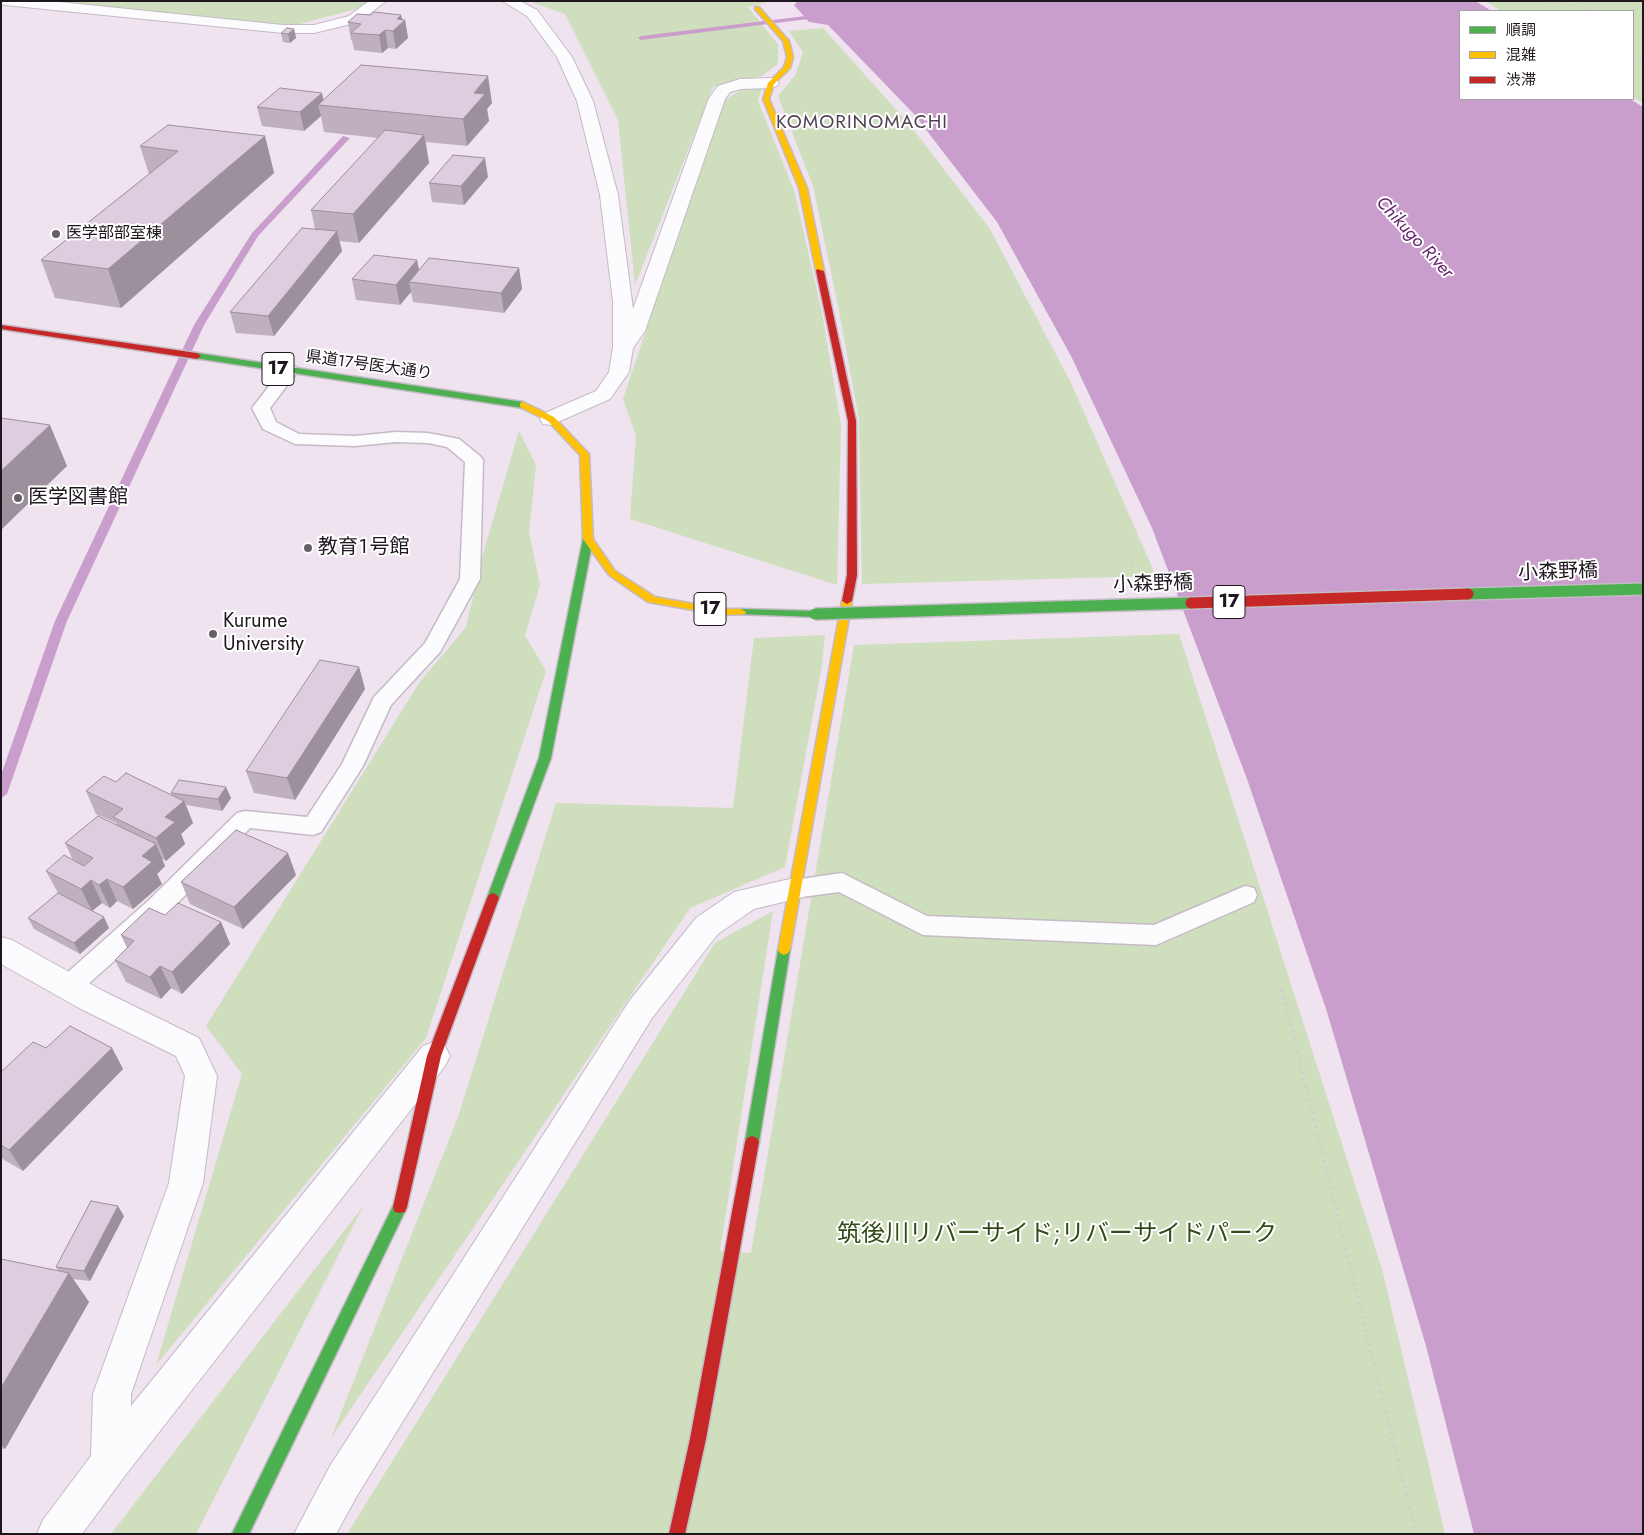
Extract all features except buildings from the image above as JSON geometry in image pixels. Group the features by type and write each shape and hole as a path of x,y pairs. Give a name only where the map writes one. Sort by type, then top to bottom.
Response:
{"street":[{"path":"6,1 283,29 314,29 354,18 379,1"},
{"path":"509,1 532,13 564,57 585,101 609,195 623,302 623,347 620,372 603,396 551,419"},
{"path":"677,1534 698,1439 767,1066 794,889 852,575 852,421 803,188 766,99 767,91 787,68 790,57 786,41 757,8"},
{"path":"623,347 635,331 716,98 724,89 740,84 772,84"},
{"name":"県道17号医大通り","path":"1,327 522,405 551,419"},
{"name":"17","path":"551,419 584,454 588,539"},
{"path":"240,1534 400,1207 434,1056 545,758 588,539"},
{"name":"小森野橋","path":"588,539 612,574 652,600 722,612 815,614 1643,589"},
{"path":"314,1534 344,1480 641,1009 707,926 744,900 794,889"},
{"path":"1,949 68,987 188,1046 201,1076 186,1183 112,1394 110,1463"},
{"path":"57,1534 110,1463 434,1056"}],"lane":[{"path":"68,987 158,907 245,819 313,826 352,766 382,702 433,647 470,579 474,460 453,443 428,438 339,441 295,438 269,425 261,408 290,371"},
{"path":"794,889 842,882 923,925 1156,935 1245,895"}],"path":[{"path":"1539,1 1589,10"},
{"path":"1622,1 1643,12"},
{"path":"786,41 800,40 830,47 906,130 981,229 1062,386 1136,574"},
{"path":"1158,638 1245,895 1282,993 1416,1534"}],"green space":[{"path":"42,1 370,1 360,8 292,26"},
{"path":"528,1 771,1 748,7 778,44 778,64 762,76 713,87 635,285 618,120 565,14"},
{"path":"1486,1 1643,1 1643,103 1634,98 1634,10 1500,10"},
{"path":"823,28 909,124 990,229 1072,385 1156,576 862,584 859,419 813,186 778,96 796,74 803,52 789,31"},
{"path":"762,87 758,101 794,190 822,313 841,425 837,585 630,519 636,436 623,399 723,101 741,90"},
{"path":"519,431 536,465 529,532 540,585 525,635 546,671 426,1038 156,1365 242,1074 206,1026 419,683 466,627 483,554"},
{"name":"筑後川リバーサイド;リバーサイドパーク","path":"1179,634 1382,1269 1445,1534 347,1534 715,943 773,911 720,1251 751,1253 854,645"},
{"path":"825,635 822,665 785,867 690,908 331,1438 458,1117 556,803 733,808 754,638"},
{"path":"364,1205 196,1534 111,1534"}],"water":[{"name":"Chikugo River","path":"798,1 1475,1 1490,10 1459,10 1459,100 1632,100 1643,107 1643,1534 1474,1534 1426,1346 1327,1012 1247,779 1152,528 1071,356 997,222 914,114 828,25 809,22 794,5"}],"waterway":[{"path":"641,38 822,16"},
{"path":"1,794 61,621 199,325 255,235 346,138"}],"traffic: fast":[{"path":"197,356 523,405"},
{"path":"493,898 545,758 588,539"},
{"path":"1468,594 1643,589"},
{"path":"815,614 1191,603"},
{"path":"741,612 815,614"},
{"path":"752,1142 784,950"},
{"path":"240,1534 400,1207"}],"traffic: slow":[{"path":"757,8 786,41 790,57 787,68 771,83 766,99 803,188 820,271"},
{"path":"523,405 551,419 584,454 588,539 612,573 652,600 722,612 741,612"},
{"path":"784,950 847,601"}],"traffic: jam":[{"path":"820,271 852,421 852,575 847,601"},
{"path":"1,327 197,356"},
{"path":"1191,603 1468,594"},
{"path":"400,1207 434,1056 493,898"},
{"path":"677,1534 698,1439 752,1142"}],"place":[{"name":"医学部部室棟","path":"56,234"},
{"name":"医学図書館","path":"18,498"},
{"name":"教育１号館","path":"308,548"},
{"name":"Kurume University","path":"213,634"}],"district":[{"name":"KOMORINOMACHI","path":"862,123"}]}
